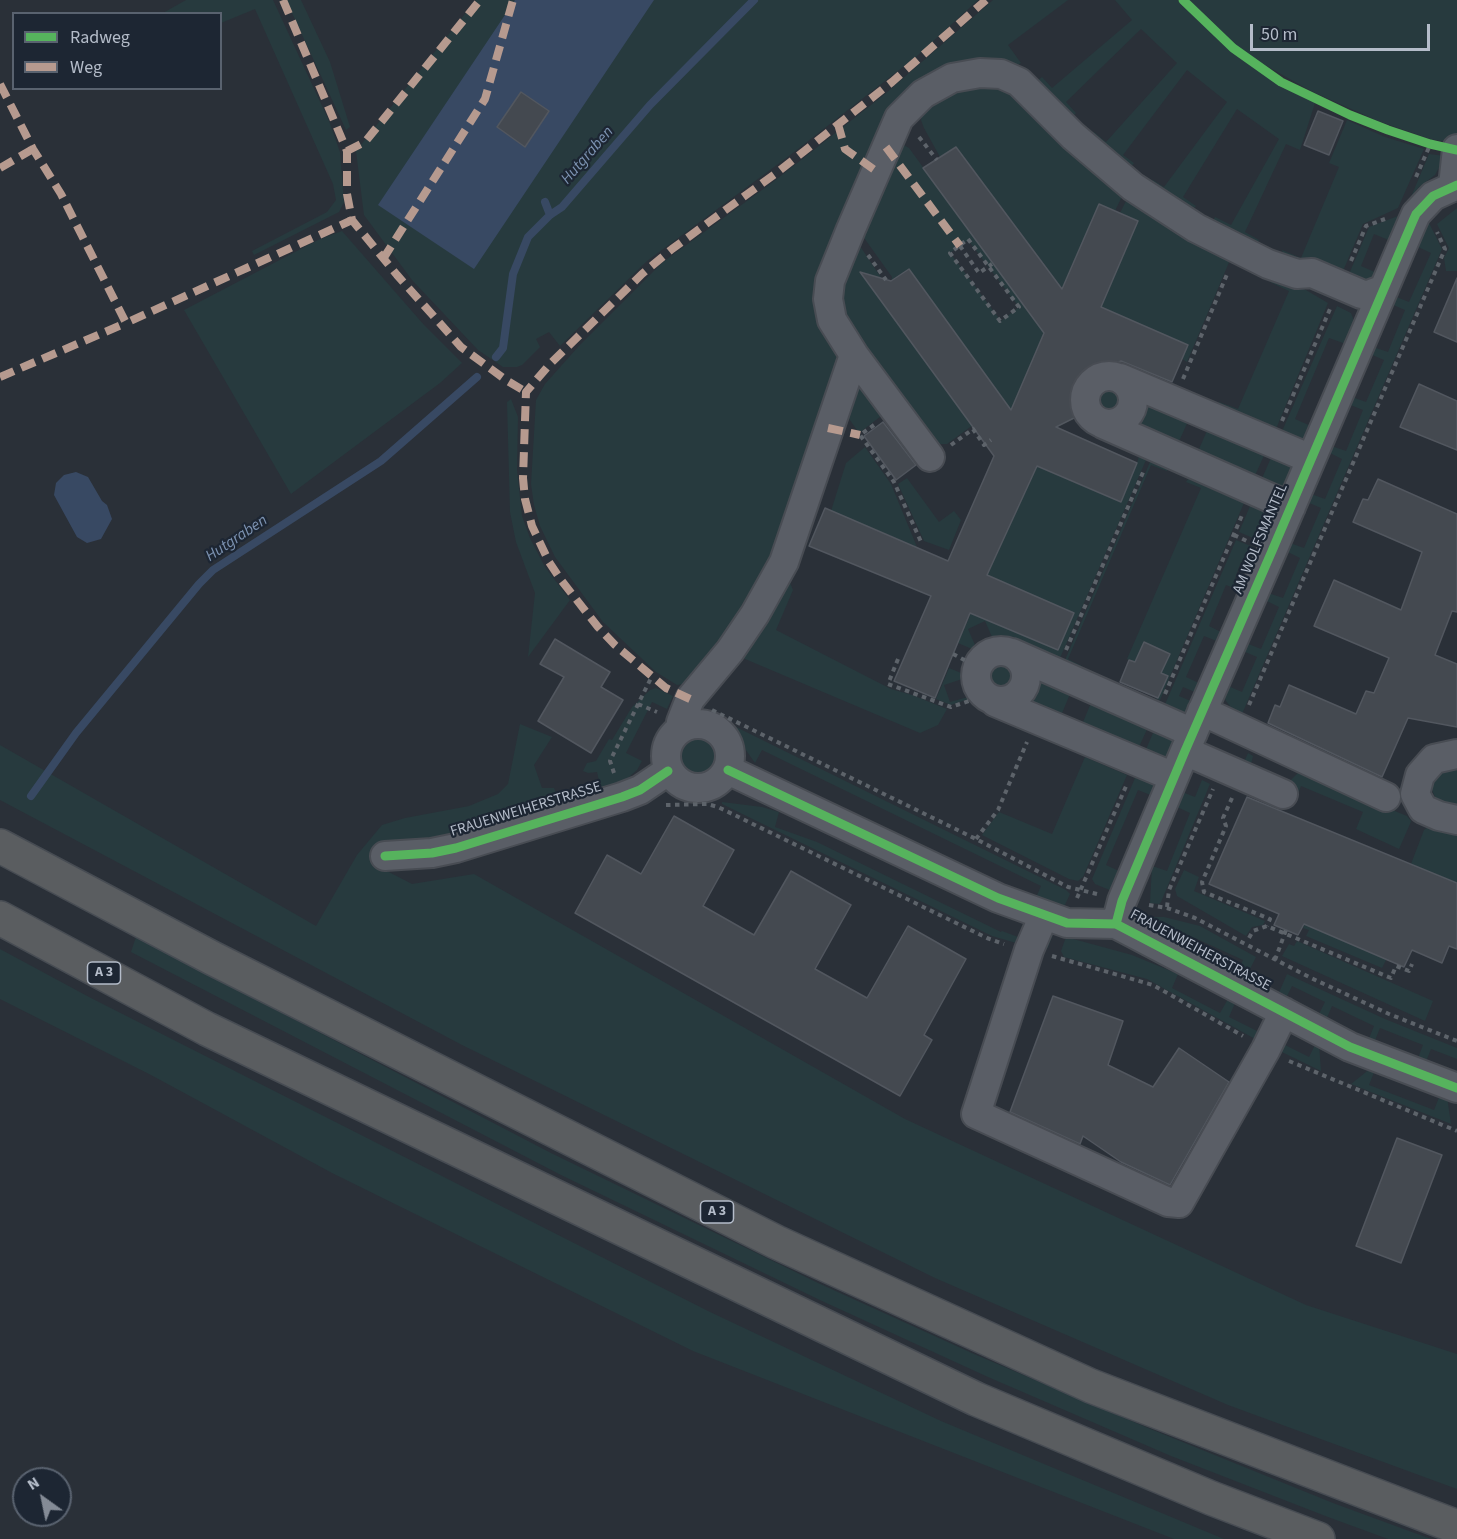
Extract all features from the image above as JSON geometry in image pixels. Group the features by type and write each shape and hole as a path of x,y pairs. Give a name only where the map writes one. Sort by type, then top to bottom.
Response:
{"highway":[{"name":"A 3","path":"0,846 212,958 776,1242 1091,1386 1457,1527"},
{"name":"A 3","path":"0,918 207,1029 976,1399 1211,1498 1318,1539"}],"street":[{"path":"930,457 854,355 831,320 828,309 830,281 899,117 923,94 952,78 980,73 1001,74 1019,82 1073,136 1133,187 1196,228 1268,264 1297,274 1312,273 1368,295 1384,289"},
{"path":"1455,185 1457,149"},
{"name":"AM WOLFSMANTEL","path":"1119,913 1188,743 1416,214 1433,196 1455,185"},
{"path":"1297,274 1307,284 1359,310 1368,326"},
{"path":"682,727 681,722 690,699 755,614 784,562 854,355"},
{"path":"1291,507 1095,420 1086,408 1084,390 1106,376 1120,378 1311,459"},
{"path":"1103,424 1120,422 1126,418 1133,407 1132,392 1128,384 1120,378"},
{"path":"1282,794 1232,772 1188,743 1057,673 1012,653 1002,651 992,653 983,659 966,661 979,690 985,697 995,702 1188,743 1238,728 1402,803 1457,820"},
{"path":"995,702 1005,702 1013,697 1021,690 1025,682 1024,667 1012,653"},
{"path":"706,724 717,729 729,746 728,770 711,786 699,789 686,787 676,781 668,771 665,751 668,742 682,727 706,724"},
{"path":"1402,803 1415,794 1420,775 1434,759 1457,754"},
{"name":"FRAUENWEIHERSTRASSE","path":"728,770 998,898 1044,915 1067,923 1119,913 1284,1012 1350,1047 1457,1088"},
{"name":"FRAUENWEIHERSTRASSE","path":"385,856 432,853 456,848 622,797 640,790 668,771"},
{"path":"1044,915 1042,953 976,1114 1168,1202 1179,1203 1266,1049 1284,1012"}],"path":[{"path":"1422,142 1457,149"},
{"path":"1238,728 1445,249 1433,223 1416,214"},
{"path":"968,239 990,265 1019,308 1000,321 950,253 960,246 968,239"},
{"path":"960,246 979,273 990,265"},
{"path":"1174,401 1238,248"},
{"path":"974,431 984,445 992,440"},
{"path":"860,435 894,482 922,544"},
{"path":"1057,673 1154,446"},
{"path":"898,659 888,684 951,707 972,699 964,678 966,661"},
{"path":"622,797 610,761 652,676"},
{"path":"690,699 976,838 1119,913 1167,908 1195,918 1275,960 1389,1014 1457,1041"},
{"path":"976,838 998,810 1028,739"},
{"path":"1167,908 1169,890 1232,772"},
{"path":"1232,772 1223,818 1226,826 1202,882 1204,892 1270,919 1267,926"},
{"path":"666,805 707,804 718,807 987,938 1042,953"},
{"path":"1249,938 1253,931 1267,926 1286,932 1391,978 1396,966 1409,971 1412,964"},
{"path":"1275,960 1286,932"}],"green space":[{"path":"186,0 273,0 329,121 340,152 344,202 339,212 254,255 252,251 327,212 336,200 333,184 255,9 222,23 222,12 165,12"},
{"path":"286,0 301,0 330,62 350,127 346,130"},
{"path":"476,0 978,0 917,56 789,156 647,261 560,346 549,332 536,339 540,347 522,365 503,367 478,350 412,280 364,215 356,151"},
{"path":"993,0 1068,0 1008,45 1021,63 1011,70 924,85 824,275 839,363 806,449 787,519 758,590 692,678 677,685 656,672 603,622 555,557 540,526 531,484 536,400 545,384 578,347 663,262 773,182 885,94"},
{"path":"1115,0 1178,0 1231,52 1276,83 1315,103 1300,150 1286,144 1245,232 1259,240 1258,242 1255,243 1212,222 1215,217 1231,225 1279,139 1237,109 1183,197 1196,206 1192,210 1151,183 1153,180 1164,187 1227,102 1187,70 1123,155 1134,163 1132,166 1128,166 1092,135 1094,132 1106,142 1177,63 1141,29 1066,102 1076,113 1073,116 1037,81 1042,77 1052,88 1132,20"},
{"path":"1189,0 1457,0 1457,135 1454,143 1430,139 1378,121 1311,91 1249,56 1206,19"},
{"path":"961,84 1006,87 1124,192 1115,211 1099,205 1062,288 956,147 940,157 924,128 921,120 924,108"},
{"path":"1347,120 1385,137 1424,149 1398,208 1363,224 1340,278 1284,260 1282,250 1301,258 1339,167 1329,163"},
{"path":"900,143 909,148 1030,314 1034,312 1046,328 1011,410 909,270 891,282 892,277 862,235","holes":["968,240 1019,307 1001,321 950,253"]},
{"path":"1429,154 1445,156 1435,175 1419,187 1411,197"},
{"path":"1129,195 1230,260 1187,362 1101,307 1138,221 1120,213"},
{"path":"1457,208 1457,271 1446,271 1444,258 1449,248 1437,224"},
{"path":"1398,216 1400,218 1391,241 1374,234 1361,266 1377,273 1373,280 1346,281 1369,227"},
{"path":"1429,223 1442,249 1242,714 1233,710 1224,695 1228,686 1242,692 1257,657 1243,651 1246,643 1261,649 1279,607 1265,600 1268,593 1283,598 1300,558 1286,551 1290,543 1304,548 1321,508 1307,502 1311,494 1325,499 1342,459 1328,452 1331,446 1346,451 1363,410 1348,404 1352,397 1366,402 1384,360 1370,354 1373,347 1388,352 1405,310 1391,304 1394,296 1409,302 1431,253 1416,246"},
{"path":"342,231 424,325 462,363 440,383 291,494 184,310 318,240"},
{"path":"858,243 882,279 861,272 973,425 947,444 936,444 846,330 837,298"},
{"path":"1274,278 1294,283 1328,303 1276,429 1219,405 1219,402 1238,409 1289,291 1270,282"},
{"path":"1337,306 1351,313 1354,321 1353,328 1346,344 1329,338 1295,419 1311,426 1306,437 1301,441 1279,438"},
{"path":"864,384 885,413 859,433 845,413 856,387"},
{"path":"1110,387 1121,391 1125,402 1121,413 1110,417 1099,413 1095,402 1099,391"},
{"path":"1142,398 1189,419 1176,448 1133,425 1141,411"},
{"path":"511,399 518,417 517,470 522,516 545,567 570,600 528,657 535,593 516,542 510,512 507,402"},
{"path":"1209,426 1266,451 1253,480 1196,456"},
{"path":"865,447 891,484 917,547 831,511 846,463"},
{"path":"1273,453 1295,463 1282,492 1260,483"},
{"path":"1139,456 1146,460 1060,658 1013,637 992,637 985,621 968,629 975,645 972,649 958,643 971,613 1058,650 1073,613 987,575 1037,466 1121,502"},
{"path":"1150,462 1167,471 1151,465 1068,659 1081,667 1065,660"},
{"path":"907,478 939,522 954,511 961,520 949,550 924,541 898,484"},
{"path":"1188,479 1244,503 1160,700 1156,699 1167,676 1127,659 1201,488 1186,482"},
{"path":"1253,499 1270,512 1271,517 1262,542 1239,532"},
{"path":"1236,540 1253,547 1246,564 1241,562 1235,578 1244,583 1241,591 1226,585 1209,626 1223,633 1219,642 1204,636 1186,677 1201,684 1197,693 1183,687 1179,696 1193,702 1187,711 1183,713 1163,709"},
{"path":"786,583 790,583 793,590 776,630 891,689 947,709 938,725 920,733 738,656"},
{"path":"1001,661 1012,665 1016,676 1012,687 1001,691 990,687 986,676 990,665"},
{"path":"949,668 961,673 962,679 944,685 950,702 968,697 968,699 951,705 936,699"},
{"path":"1035,673 1072,689 1060,718 1022,701 1031,692"},
{"path":"656,688 673,696 667,709 652,702 626,753 642,761 637,770 622,783 601,789 597,772 583,771 587,763 596,761 632,707 650,690"},
{"path":"1093,698 1150,723 1137,751 1081,727"},
{"path":"520,724 552,737 534,765 542,788 554,788 560,802 381,868 412,884 474,874 905,1119 1306,1305 1457,1354 1457,1489 1228,1405 935,1278 462,1045 0,800 0,745 316,926 357,855 382,825 405,818 469,806 498,794 508,784"},
{"path":"729,726 734,726 1066,890 1070,894 1063,909 1035,900 1041,886 762,750 755,763"},
{"path":"1156,726 1179,735 1167,764 1144,754"},
{"path":"699,739 711,745 717,757 711,769 699,775 687,769 681,757 687,745"},
{"path":"1248,753 1253,756 1251,764 1290,781 1298,773 1375,806 1380,805 1407,816 1411,821 1399,849 1356,829 1363,812 1301,786 1293,806 1283,802 1241,769"},
{"path":"1085,757 1127,775 1083,877 1078,881 1069,879 982,835 999,812 1052,834"},
{"path":"1457,765 1457,807 1442,803 1435,797 1432,782 1445,767"},
{"path":"1138,771 1154,782 1155,789 1153,796 1138,790 1106,865 1121,872 1112,891 1095,884 1092,879"},
{"path":"1202,780 1210,784 1161,902 1159,904 1150,903 1152,866 1167,871 1190,813 1175,806 1182,792 1195,797"},
{"path":"722,802 762,807 779,812 775,827 817,842 1001,932 1018,937 1024,922 1053,934 1048,948 1044,951 992,936"},
{"path":"1429,826 1457,834 1457,883 1411,864 1424,830"},
{"path":"1184,870 1199,877 1194,891 1265,921 1263,925 1252,927 1246,936 1177,896 1175,889"},
{"path":"1152,917 1164,917 1200,926 1256,957 1245,979 1236,975 1243,960 1195,938 1188,952 1167,938"},
{"path":"1306,920 1388,956 1382,968 1306,936 1309,930 1303,928"},
{"path":"136,937 551,1153 818,1283 974,1354 1148,1428 1333,1503 1431,1539 1388,1539 1171,1456 988,1377 822,1301 561,1175 131,952"},
{"path":"1066,937 1132,955 1178,974 1172,988 1220,1013 1228,999 1235,1003 1229,1017 1309,1057 1316,1043 1319,1044 1321,1071 1257,1040 1147,979 1064,957 1061,951"},
{"path":"1297,941 1433,1001 1425,1021 1282,956 1289,944 1294,946"},
{"path":"0,949 89,997 708,1311 941,1421 1224,1539 1174,1539 693,1351 332,1173 151,1075 0,999"},
{"path":"1287,974 1385,1019 1457,1048 1457,1059 1431,1049 1425,1064 1417,1061 1423,1045 1380,1028 1374,1043 1368,1041 1374,1026 1332,1006 1326,1020 1318,1016 1325,1002 1292,986 1285,1000 1278,995"},
{"path":"1371,1068 1375,1070 1369,1085 1434,1110 1440,1095 1447,1097 1451,1124 1351,1084"}],"water":[{"path":"515,0 654,0 474,269 378,205"},
{"path":"76,472 88,477 102,501 107,505 112,519 101,539 87,543 77,537 54,495 56,483 64,475"}],"building":[{"path":"521,92 549,111 525,147 497,127"},
{"path":"1318,111 1343,121 1329,155 1304,145"},
{"path":"956,147 1062,289 1099,204 1138,221 1101,307 1188,345 1172,382 1121,361 1096,372 1086,380 1079,397 1082,414 1056,427 1137,463 1121,502 1037,466 987,575 1074,613 1058,650 970,613 935,698 894,681 931,596 809,546 825,508 948,561 994,456 860,272 891,281 909,269 1011,410 1044,333 923,168"},
{"path":"1457,278 1457,342 1434,332"},
{"path":"1419,384 1457,401 1457,450 1400,427"},
{"path":"883,422 916,465 896,480 864,436"},
{"path":"1378,479 1457,514 1457,612 1452,611 1435,655 1457,664 1457,727 1408,718 1382,777 1268,723 1275,705 1280,707 1289,685 1356,714 1366,691 1374,693 1389,658 1314,626 1334,580 1401,610 1422,552 1353,522 1363,499 1368,500"},
{"path":"555,639 610,672 601,687 623,700 591,753 538,721 564,677 540,664"},
{"path":"1144,642 1170,654 1161,673 1168,676 1158,698 1120,682 1129,660 1135,662"},
{"path":"1247,797 1457,883 1457,949 1449,946 1442,963 1412,950 1404,967 1304,924 1298,935 1274,925 1279,914 1209,884"},
{"path":"674,816 734,850 703,906 754,935 791,871 851,905 815,969 867,998 908,926 966,959 924,1035 932,1040 900,1096 575,913 607,855 641,874"},
{"path":"1053,996 1123,1021 1108,1065 1153,1087 1179,1048 1229,1082 1170,1185 1121,1162 1083,1136 1080,1144 1010,1112"},
{"path":"1397,1138 1442,1155 1401,1263 1356,1246"}],"waterway":[{"name":"Hutgraben","path":"496,357 503,348 513,274 528,237 550,215 562,207 650,105 754,0"},
{"path":"545,202 550,215"},
{"name":"Hutgraben","path":"31,796 76,733 213,570 381,461 477,377"}],"marked path":[{"path":"283,0 347,151 347,194 352,220 461,347 526,392"},
{"path":"347,151 365,142 480,0"},
{"path":"383,259 485,99 513,0"},
{"path":"690,699 666,688 615,645 598,627 549,562 532,526 525,499 523,478 526,392 550,364 642,274 892,82 986,0"},
{"path":"0,84 33,149 61,194 126,323 352,220"},
{"path":"838,124 845,149 876,171"},
{"path":"886,147 960,246"},
{"path":"0,168 33,149"},
{"path":"0,377 126,323"},
{"path":"828,428 860,435"}],"cycle path":[{"path":"1183,0 1233,48 1281,82 1350,115 1388,130 1457,150"},
{"path":"1116,924 1122,901 1185,751 1416,214 1433,196 1457,185"},
{"path":"728,770 998,898 1067,923 1116,924 1350,1047 1457,1088"},
{"path":"385,856 432,853 456,848 622,797 640,790 668,771"}]}
